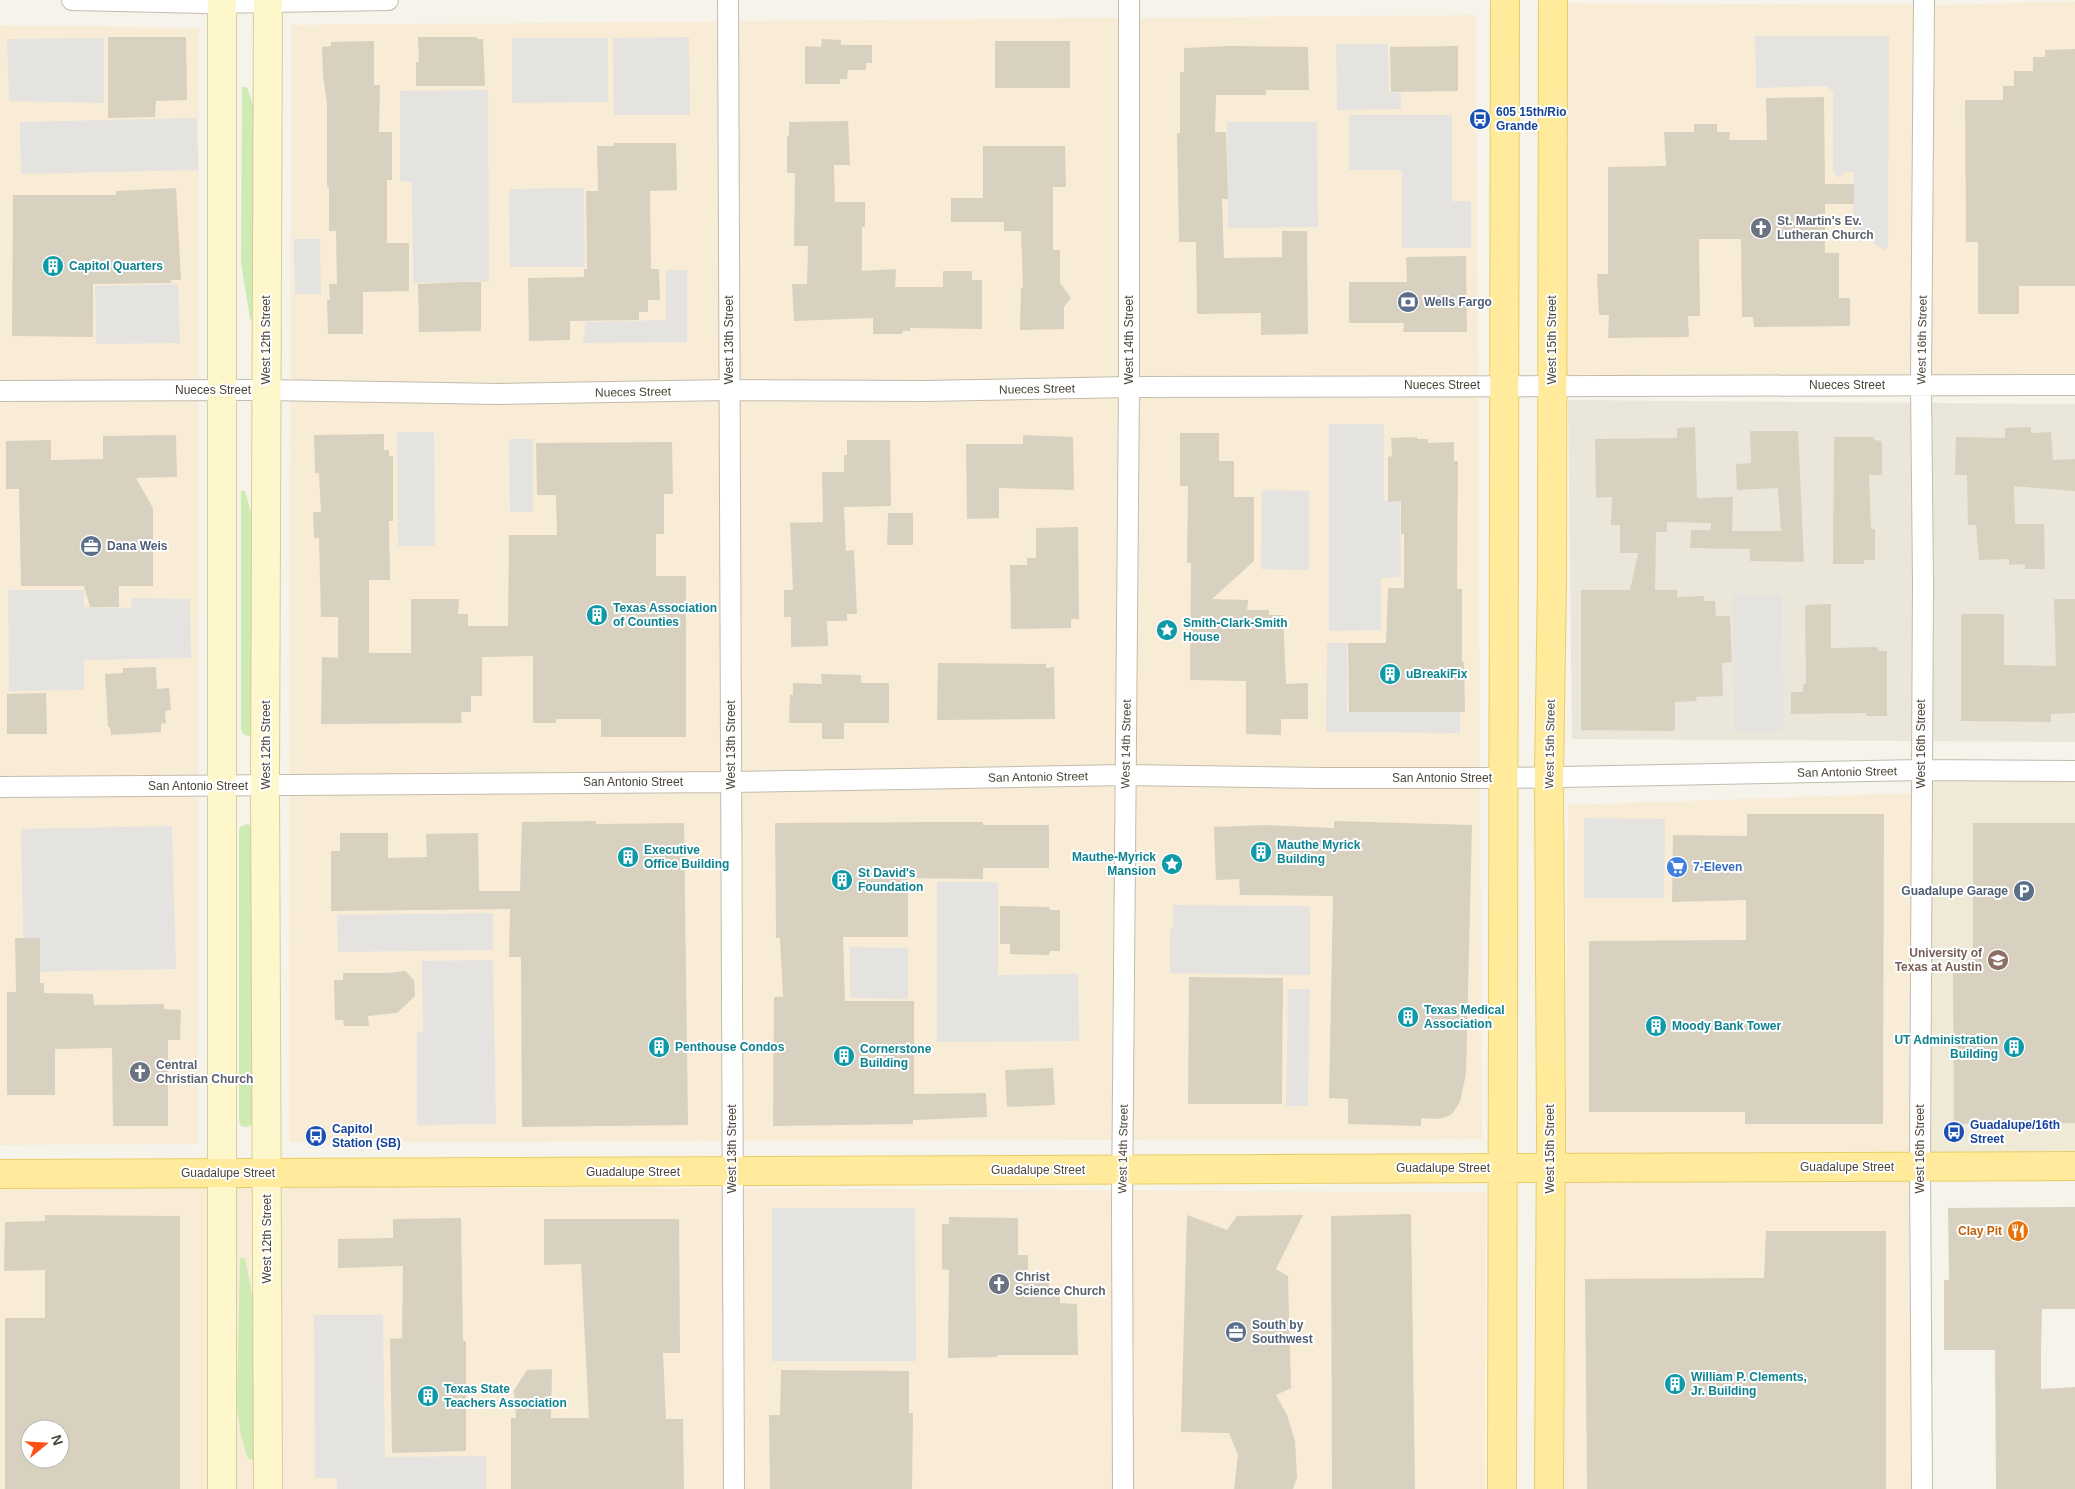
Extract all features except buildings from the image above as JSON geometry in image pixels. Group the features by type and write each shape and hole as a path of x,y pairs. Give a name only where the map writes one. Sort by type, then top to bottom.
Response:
{"main road":[{"name":"West 12th Street","path":"268,0 266,390 268,1489"},
{"path":"1502,1489 1505,778 1505,0"},
{"name":"West 15th Street","path":"1548,1489 1553,0"},
{"path":"222,1 222,1489"},
{"name":"Guadalupe Street","path":"0,1174 2075,1166"}],"street":[{"path":"72,0 388,0"},
{"name":"West 13th Street","path":"728,0 734,1489"},
{"name":"West 14th Street","path":"1122,1489 1125,775 1129,387 1129,0"},
{"name":"West 16th Street","path":"1922,1489 1920,1166 1923,583 1921,384 1924,0"},
{"name":"Nueces Street","path":"0,391 266,390 500,394 729,390 926,391 1129,387 2075,385"},
{"name":"San Antonio Street","path":"0,787 266,786 505,782 731,782 1125,775 1505,778 1921,770 2075,771"}],"shaded area":[{"path":"2075,1 2075,376 1563,376 1566,3 1946,5"},
{"path":"1476,15 1482,1139 289,1142 291,25"},
{"path":"0,25 199,28 198,1144 0,1145"},
{"path":"1755,36 1889,36 1888,246 1884,251 1872,241 1853,240 1854,172 1845,172 1839,178 1833,172 1833,92 1826,86 1756,88"},
{"path":"689,37 690,115 614,115 613,38"},
{"path":"104,38 104,103 9,101 7,39"},
{"path":"512,38 608,38 608,102 512,103"},
{"path":"1336,44 1388,44 1389,93 1401,93 1401,109 1337,110"},
{"path":"488,90 489,281 413,283 412,182 400,181 400,91"},
{"path":"1349,115 1452,115 1452,201 1471,201 1471,248 1402,248 1402,170 1349,170"},
{"path":"197,118 198,170 21,174 20,122"},
{"path":"1227,122 1317,122 1318,227 1228,228"},
{"path":"584,188 585,267 510,267 509,189"},
{"path":"294,239 320,239 321,294 295,294"},
{"path":"666,270 687,270 687,342 583,343 586,322 666,320"},
{"path":"178,284 180,343 96,344 95,286"},
{"path":"1568,400 2075,404 2075,742 1572,739"},
{"path":"1329,424 1384,424 1384,501 1400,502 1401,577 1381,578 1381,630 1329,631"},
{"path":"397,432 434,432 435,546 398,546"},
{"path":"509,439 533,439 533,512 510,512"},
{"path":"1262,490 1309,491 1309,570 1261,569"},
{"path":"8,590 84,590 84,607 131,608 132,598 190,599 191,658 84,660 84,690 9,691"},
{"path":"1733,594 1782,594 1783,731 1734,731"},
{"path":"1327,643 1347,643 1347,712 1460,712 1460,733 1326,732"},
{"name":"University of Texas at Austin","path":"1921,770 2075,771 2075,1166 1920,1166"},
{"path":"1915,793 1916,1489 1562,1489 1568,805"},
{"path":"1584,818 1665,819 1664,898 1584,898"},
{"path":"172,826 176,969 24,972 21,829"},
{"path":"937,882 998,882 998,975 1078,974 1079,1041 937,1042"},
{"path":"1173,905 1310,906 1310,975 1170,973 1170,930 1173,927"},
{"path":"493,913 493,950 338,952 337,915"},
{"path":"850,947 908,948 908,999 850,998"},
{"path":"493,960 496,1124 417,1125 417,1033 423,1032 422,961"},
{"path":"1288,989 1310,989 1308,1106 1286,1106"},
{"path":"0,1185 1486,1192 1484,1489 0,1489"},
{"path":"772,1208 915,1208 916,1361 772,1361"},
{"path":"314,1315 383,1315 385,1457 486,1456 486,1489 337,1489 337,1478 315,1478"}],"green space":[{"path":"242,87 247,87 255,111 256,318 250,319 241,263"},
{"path":"241,491 245,491 253,519 252,735 248,736 243,734 241,730"},
{"path":"247,824 252,826 253,1124 247,1127 241,1126 239,1121 239,831 240,827"},
{"path":"240,1258 245,1258 254,1304 255,1460 248,1459 241,1436 237,1407"}],"place":[{"name":"605 15th/Rio Grande","path":"1480,119"},
{"name":"St. Martin's Ev. Lutheran Church","path":"1761,228"},
{"name":"Capitol Quarters","path":"53,266"},
{"name":"Wells Fargo","path":"1408,302"},
{"name":"Dana Weis","path":"91,546"},
{"name":"Texas Association of Counties","path":"597,615"},
{"name":"Smith-Clark-Smith House","path":"1167,630"},
{"name":"uBreakiFix","path":"1390,674"},
{"name":"Mauthe Myrick Building","path":"1261,852"},
{"name":"Executive Office Building","path":"628,857"},
{"name":"Mauthe-Myrick Mansion","path":"1172,864"},
{"name":"7-Eleven","path":"1677,867"},
{"name":"St David's Foundation","path":"842,880"},
{"name":"Guadalupe Garage","path":"2024,891"},
{"name":"University of Texas at Austin","path":"1998,960"},
{"name":"Texas Medical Association","path":"1408,1017"},
{"name":"Moody Bank Tower","path":"1656,1026"},
{"name":"Penthouse Condos","path":"659,1047"},
{"name":"UT Administration Building","path":"2014,1047"},
{"name":"Cornerstone Building","path":"844,1056"},
{"name":"Central Christian Church","path":"140,1072"},
{"name":"Guadalupe/16th Street","path":"1954,1132"},
{"name":"Capitol Station (SB)","path":"316,1136"},
{"name":"Clay Pit","path":"2018,1231"},
{"name":"Christ Science Church","path":"999,1284"},
{"name":"South by Southwest","path":"1236,1332"},
{"name":"William P. Clements, Jr. Building","path":"1675,1384"},
{"name":"Texas State Teachers Association","path":"428,1396"}]}
